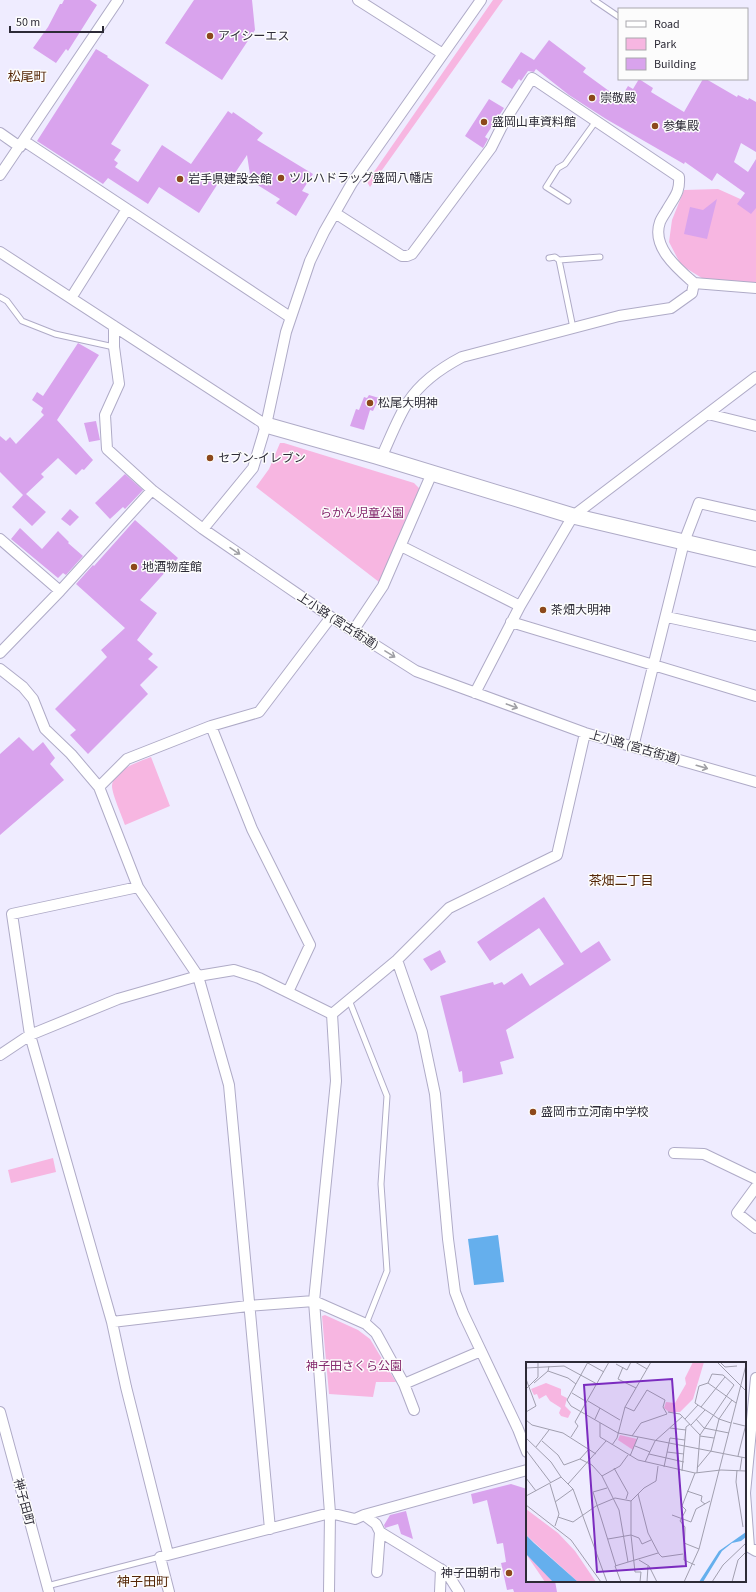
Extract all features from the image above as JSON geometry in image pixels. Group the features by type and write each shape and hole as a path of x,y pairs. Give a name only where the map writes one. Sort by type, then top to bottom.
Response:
{"street":[{"path":"0,175 117,0"},
{"path":"358,0 443,54"},
{"path":"203,529 253,468 266,425 290,317 310,261 334,213 352,183 481,0"},
{"path":"334,213 402,256 412,254 491,148 504,122 532,78 679,177 680,188 660,222 658,233 663,249 676,268 694,284 756,288"},
{"path":"0,133 22,144 127,209 290,317"},
{"path":"71,298 127,209"},
{"path":"0,252 266,425 573,516 756,559"},
{"path":"381,458 408,402 427,380 447,365 462,357 619,316 671,308 692,293 694,284"},
{"name":"上小路 (宮古街道)","path":"114,326 114,347 119,384 105,415 108,449 152,490 203,529 331,617 416,671 585,733 756,782"},
{"path":"475,692 511,622 573,516 756,377"},
{"path":"708,414 756,426"},
{"path":"353,631 383,586 432,473"},
{"path":"0,653 152,490"},
{"path":"633,747 684,542 699,503 756,516"},
{"path":"1,543 60,590"},
{"path":"401,546 520,606"},
{"path":"99,787 127,759 211,726 259,712 331,617"},
{"path":"666,617 756,636"},
{"path":"511,622 756,696"},
{"path":"0,669 23,687 33,700 44,729 71,754 99,787 138,887 198,976 229,1085 248,1306 270,1528"},
{"path":"211,726 252,829 310,944 288,992"},
{"path":"332,1014 397,960 449,908 557,855 585,733"},
{"path":"138,887 12,914 30,1035 112,1322 164,1555 169,1592"},
{"path":"397,960 422,1032 435,1094 448,1239 455,1292 526,1449"},
{"path":"0,1055 30,1035 118,999 198,976 234,970 260,978 332,1014"},
{"path":"329,1592 330,1513 314,1301 336,1081 332,1014"},
{"path":"674,1153 704,1154 756,1180"},
{"path":"756,1186 738,1213 756,1228"},
{"path":"112,1322 248,1306 314,1301 366,1324 376,1333 404,1384 414,1410"},
{"path":"404,1384 481,1351"},
{"path":"746,1484 756,1378"},
{"name":"神子田町","path":"0,1412 48,1589"},
{"path":"164,1555 330,1513 355,1520 364,1515 526,1470"},
{"path":"746,1506 749,1547 756,1551"},
{"path":"364,1515 376,1524 380,1532 377,1572"},
{"path":"380,1532 447,1573 459,1592"},
{"path":"440,1592 441,1569"}],"lane":[{"path":"594,0 618,16"},
{"path":"568,201 546,187 558,168 565,164 596,122"},
{"path":"549,258 555,257 559,260 600,257"},
{"path":"559,260 574,328"},
{"path":"0,297 7,301 22,321 55,334 114,347"},
{"path":"349,1000 387,1096 381,1184 388,1271 366,1324"},
{"path":"48,1589 164,1555"}],"green space":[{"path":"493,0 503,0 370,187 367,182"},
{"path":"718,189 756,206 756,283 705,280 681,265 669,242 672,220 684,190"},
{"name":"らかん児童公園","path":"280,443 414,483 421,490 379,582 256,487 269,469"},
{"path":"151,757 170,806 125,825 114,794 112,786 113,780 127,767"},
{"path":"53,1158 56,1172 11,1183 8,1170"},
{"name":"神子田さくら公園","path":"325,1315 358,1330 370,1339 396,1382 376,1382 373,1397 329,1394 322,1316"}],"water":[{"path":"498,1235 504,1282 474,1285 468,1239"}],"building":[{"path":"64,0 90,0 97,5 68,51 66,49 56,63 33,48 48,27 60,4 62,4"},
{"name":"アイシーエス","path":"194,0 252,0 255,30 222,80 165,43"},
{"path":"549,40 586,68 583,72 620,99 628,86 633,89 638,80 641,80 653,88 651,92 684,112 702,80 708,80 737,97 738,95 756,102 756,152 741,143 734,162 748,172 756,159 756,208 751,214 737,204 745,193 717,173 712,181 685,162 684,164 606,119 569,95 536,69 534,72 528,71 521,81 519,79 512,89 501,82 521,52 534,60"},
{"path":"96,49 149,85 111,144 121,150 114,160 118,163 115,167 138,182 162,145 191,164 228,111 232,114 233,112 263,133 257,140 313,174 302,191 309,194 296,216 276,203 280,199 251,181 247,155 231,179 224,174 199,213 159,187 148,204 108,178 103,184 37,141"},
{"name":"盛岡山車資料館","path":"489,99 504,108 485,137 488,139 483,148 465,136"},
{"path":"717,199 707,239 684,234 690,207 703,210"},
{"path":"78,343 99,355 57,420 93,460 84,470 82,469 76,475 58,458 41,474 44,477 26,494 46,512 32,526 12,507 23,495 0,472 0,436 6,441 10,437 16,444 44,415 41,412 43,408 32,400 37,392 43,396"},
{"path":"369,395 379,398 373,411 370,410 364,430 350,426 356,409 359,410 364,397 367,398"},
{"path":"96,421 100,440 89,442 84,423"},
{"path":"125,474 143,490 125,509 123,507 110,519 95,503"},
{"path":"70,509 79,517 70,526 61,519"},
{"path":"135,520 178,558 140,600 157,613 137,640 153,654 148,659 158,667 140,685 148,694 88,754 70,735 76,730 55,709 107,657 101,650 125,628 76,584"},
{"path":"20,528 42,549 58,531 69,542 68,543 83,556 66,575 63,573 58,578 11,539"},
{"path":"19,737 33,751 43,742 55,758 50,764 64,780 0,835 0,754"},
{"path":"544,897 581,953 599,941 611,960 506,1030 514,1058 500,1062 503,1074 463,1083 462,1071 459,1072 440,996 493,982 494,985 502,982 504,985 522,973 530,986 564,964 539,928 490,961 477,942"},
{"path":"440,950 446,962 431,971 423,959"},
{"path":"511,1484 526,1489 526,1582 555,1582 557,1592 514,1592 513,1589 507,1590 501,1563 506,1562 503,1543 497,1544 487,1500 473,1504 471,1494"},
{"path":"406,1511 413,1539 401,1534 398,1524 385,1528 384,1525 390,1515"}],"place":[{"name":"アイシーエス","path":"210,36"},
{"name":"崇敬殿","path":"592,98"},
{"name":"盛岡山車資料館","path":"484,122"},
{"name":"参集殿","path":"655,126"},
{"name":"ツルハドラッグ盛岡八幡店","path":"281,178"},
{"name":"岩手県建設会館","path":"180,179"},
{"name":"松尾大明神","path":"370,403"},
{"name":"セブン-イレブン","path":"210,458"},
{"name":"地酒物産館","path":"134,567"},
{"name":"茶畑大明神","path":"543,610"},
{"name":"盛岡市立河南中学校","path":"533,1112"},
{"name":"神子田朝市","path":"509,1573"}],"district":[{"name":"松尾町","path":"27,76"},
{"name":"茶畑二丁目","path":"621,880"},
{"name":"神子田町","path":"143,1581"}]}
